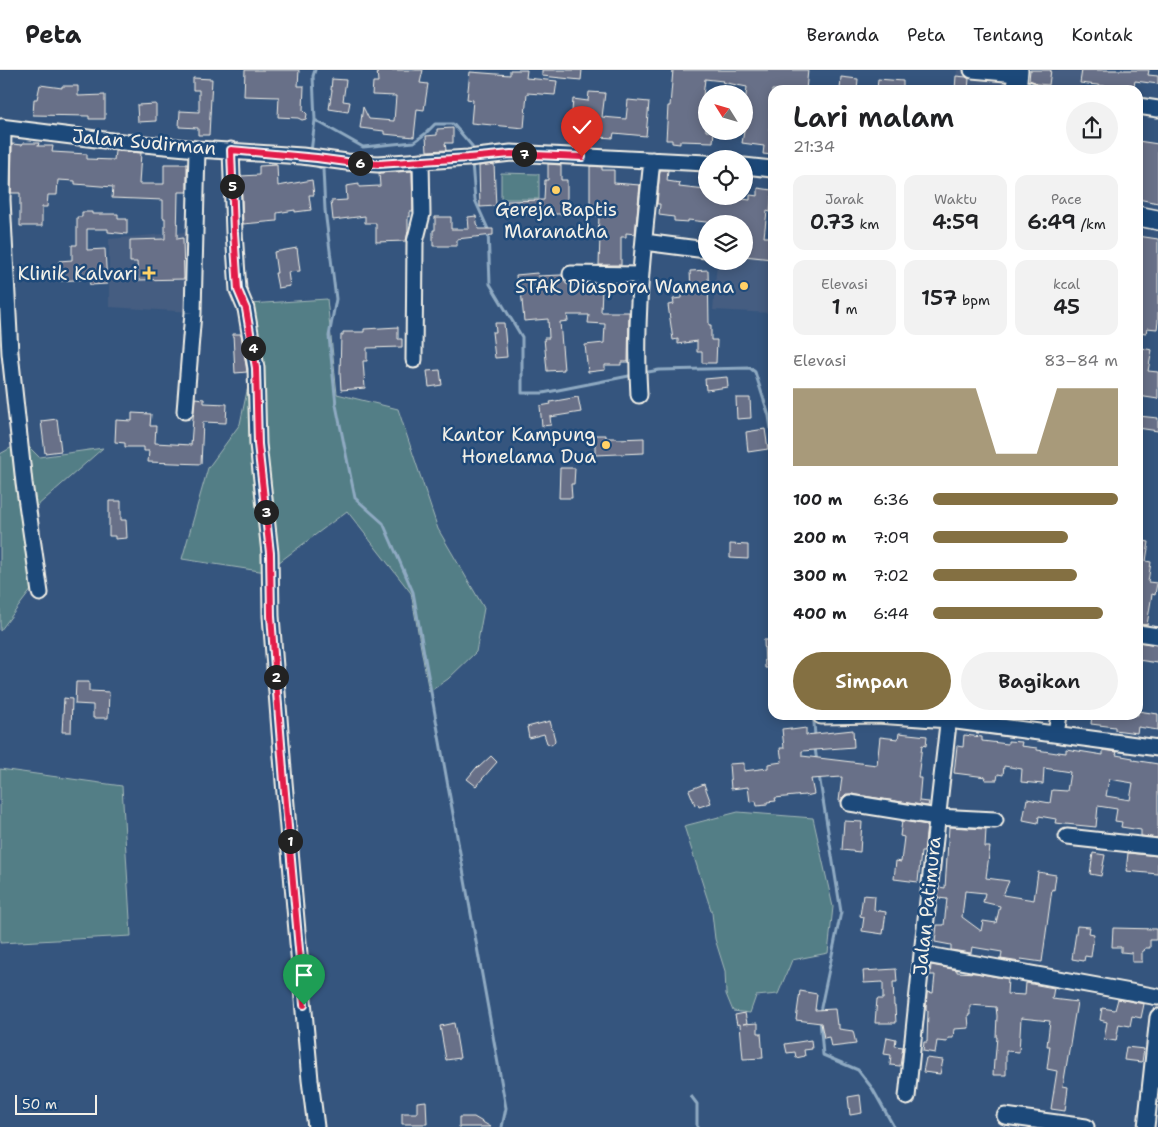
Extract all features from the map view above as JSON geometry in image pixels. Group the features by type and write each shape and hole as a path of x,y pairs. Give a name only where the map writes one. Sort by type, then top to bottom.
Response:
{"main road":[{"path":"1143,217 1158,220"}],"street":[{"path":"972,70 1019,82"},
{"path":"1143,107 1158,109"},
{"path":"2,127 5,352 40,593"},
{"name":"Jalan Sudirman","path":"2,127 112,141 378,164 511,154 698,163"},
{"path":"185,411 193,313 197,149"},
{"path":"231,150 238,290 246,309 256,368 258,444 270,553 271,616 284,782 310,1080 316,1127"},
{"path":"639,395 640,275 652,160"},
{"path":"414,360 415,242 422,214 422,161"},
{"path":"753,167 768,169"},
{"path":"644,242 698,249"},
{"path":"571,274 640,275"},
{"path":"1143,634 1158,636"},
{"name":"Jalan Patimura","path":"907,1097 949,720"},
{"path":"968,720 1158,748"},
{"path":"1056,734 1058,720"},
{"path":"850,803 937,817 995,820"},
{"path":"1067,836 1158,847"},
{"path":"922,954 1158,997"},
{"path":"1146,1127 1158,1017"},
{"path":"1005,1116 1086,1127"}],"shaded area":[{"path":"957,70 1084,70 1082,85 955,85"},
{"name":"Klinik Kalvari","path":"186,232 191,312 109,307 109,239"},
{"name":"STAK Diaspora Wamena","path":"753,234 768,236 768,313 713,310 716,270 753,270"}],"green space":[{"path":"501,173 539,174 539,199 501,199"},
{"path":"327,299 337,394 398,409 438,529 484,608 476,652 448,679 429,692 411,593 347,511 266,572 182,559 208,468 240,424 251,372 249,304"},
{"path":"23,441 39,457 103,448 28,514 41,577 0,631 0,454"},
{"path":"0,769 122,786 131,936 0,943"},
{"path":"738,812 813,818 833,907 828,953 792,960 778,994 756,996 750,1013 733,1011 726,994 725,971 715,939 712,913 684,826"}],"building":[{"path":"245,70 299,70 298,86 304,86 303,110 307,114 306,119 278,117 279,97 244,96"},
{"path":"377,70 423,70 420,83 428,84 424,110 417,109 414,137 384,134 384,131 360,128 363,107 369,119 394,121 396,96 372,95 373,82 378,82"},
{"path":"510,70 527,70 526,78 557,81 555,95 527,93 524,128 471,123 473,100 467,99 470,72 510,75"},
{"path":"542,70 582,70 581,80 542,76"},
{"path":"673,70 808,70 806,85 768,85 768,155 763,154 764,146 742,143 742,140 753,140 753,85 737,85 705,79 704,85 698,85 698,140 713,140 713,142 680,141 680,144 672,143 672,140 666,140 668,106 670,106"},
{"path":"1030,70 1051,70 1049,85 1037,84 1029,80"},
{"path":"1082,70 1149,70 1148,75 1158,76 1158,84 1135,81 1134,85 1080,83"},
{"path":"956,76 969,79 968,85 955,85"},
{"path":"841,77 858,79 857,85 840,85"},
{"path":"193,78 212,79 209,135 198,135 198,128 179,127 180,111 199,112 199,90 193,90"},
{"path":"332,79 346,80 343,101 350,102 348,112 329,109"},
{"path":"878,79 903,81 903,85 877,85"},
{"path":"40,85 62,88 62,86 78,86 78,96 105,95 105,119 89,119 89,116 33,115 34,99 37,99"},
{"path":"589,92 605,93 602,117 626,119 628,100 649,102 646,136 614,133 613,138 586,136 589,113 572,112 573,99 588,101"},
{"path":"156,104 156,121 138,122 137,105"},
{"path":"453,128 453,143 445,143 446,150 427,151 426,136 437,135 437,129"},
{"path":"1143,142 1158,144 1158,203 1143,200"},
{"path":"23,143 39,143 38,146 53,146 52,152 87,154 87,159 114,160 115,151 141,153 139,184 164,184 164,164 187,164 187,192 178,192 177,239 183,238 184,279 138,280 137,262 130,262 130,240 165,239 163,200 112,198 113,187 75,184 75,181 58,180 57,195 48,195 47,207 42,207 42,226 20,226 20,193 11,193 12,144 22,145"},
{"path":"494,164 496,206 480,207 479,166"},
{"name":"Gereja Baptis Maranatha","path":"548,164 561,165 561,180 567,180 567,214 507,214 507,201 544,200 545,180 548,180"},
{"path":"277,165 278,186 312,180 314,195 309,195 311,210 277,213 277,221 243,224 241,176 259,175 259,166"},
{"path":"590,166 602,167 602,170 614,170 614,183 640,185 635,234 626,233 626,237 621,237 621,265 599,265 599,216 590,215"},
{"path":"660,170 668,170 667,181 680,183 679,187 698,189 698,205 753,205 753,195 758,196 758,188 768,189 768,211 764,237 768,237 768,259 753,257 753,215 698,215 698,221 674,221 674,217 659,215 660,204 657,204"},
{"path":"412,171 413,211 410,211 410,217 408,216 406,241 376,242 376,223 365,223 365,216 333,220 331,201 347,200 346,186 359,184 359,187 380,186 379,173"},
{"path":"82,212 118,214 118,219 127,219 127,234 108,232 108,229 87,229 87,250 105,249 107,284 90,285 89,279 60,281 59,261 72,260 72,245 77,245 77,217 82,217"},
{"path":"476,216 478,229 493,229 493,235 457,239 457,246 433,246 435,217 451,217 451,229 469,229 468,217"},
{"path":"1143,237 1158,239 1158,322 1157,329 1147,328 1146,333 1143,333"},
{"path":"297,248 300,271 288,272 290,286 278,288 274,252"},
{"path":"708,270 709,325 711,325 711,340 717,340 716,363 702,363 702,352 697,352 697,341 678,344 678,339 673,340 668,305 674,304 673,299 682,298 682,292 691,292 690,271"},
{"path":"537,273 538,276 562,275 566,284 587,284 587,288 602,289 601,312 629,312 628,362 621,362 621,365 605,365 605,370 588,372 585,345 604,343 605,324 588,323 589,315 567,315 568,321 560,322 564,370 547,371 544,338 549,338 548,319 524,321 521,290 517,290 516,275"},
{"path":"495,323 504,323 507,357 495,358 492,332 496,332"},
{"path":"398,327 398,339 402,339 402,347 367,348 367,361 363,361 365,388 341,390 341,335 343,335 343,332 364,332 364,329"},
{"path":"233,334 241,334 247,372 235,373"},
{"path":"1143,348 1152,350 1148,371 1158,372 1158,399 1143,397"},
{"path":"440,370 442,385 429,387 427,371"},
{"path":"727,377 728,387 706,390 705,379"},
{"path":"578,397 581,412 550,417 551,425 542,426 540,406 551,404 550,402"},
{"path":"195,398 204,399 204,403 227,404 226,423 203,422 201,464 148,462 149,451 144,451 144,447 125,447 125,443 115,442 116,420 132,421 132,413 151,414 150,426 156,426 155,443 191,445"},
{"path":"736,398 750,398 751,418 737,419"},
{"path":"1143,416 1158,418 1158,431 1143,429"},
{"path":"57,419 61,451 45,453 41,421"},
{"path":"765,429 768,449 748,452 746,432"},
{"path":"595,435 606,435 606,438 617,439 644,438 644,453 595,455"},
{"path":"560,468 575,468 574,484 571,484 572,498 559,498"},
{"path":"109,501 121,501 121,520 126,520 127,538 115,539 115,536 109,536"},
{"path":"1143,541 1149,542 1146,561 1151,562 1148,582 1157,583 1155,595 1152,594 1147,625 1143,625"},
{"path":"730,544 748,545 748,559 730,558"},
{"path":"764,640 768,640 768,668 765,668"},
{"path":"1143,643 1158,645 1158,663 1143,661"},
{"path":"76,682 89,682 89,691 109,692 108,718 93,718 93,705 75,704"},
{"path":"64,698 72,699 71,732 62,732"},
{"path":"1143,712 1158,714 1158,730 1138,727 1137,733 1115,730 1115,727 1091,724 1091,720 1143,720"},
{"path":"550,721 555,740 554,743 551,745 547,743 544,734 529,738 527,727"},
{"path":"791,728 791,730 806,728 806,735 853,730 854,747 802,751 802,756 877,765 880,737 898,739 899,733 927,736 926,746 922,745 918,778 921,778 919,801 929,802 928,806 851,794 846,794 839,801 842,777 811,779 814,794 775,798 776,801 767,802 767,805 757,806 756,801 750,802 748,787 731,789 729,764 744,763 744,771 768,768 768,764 782,762 780,748 784,748 782,729"},
{"path":"964,735 982,737 982,741 1008,744 1008,741 1022,742 1021,746 1057,753 1066,753 1066,749 1103,755 1103,750 1117,752 1116,755 1133,758 1133,760 1158,764 1158,838 1141,836 1141,830 1121,827 1122,822 1115,821 1117,809 1098,806 1096,827 1055,823 1056,819 1039,816 1038,823 1023,820 1027,799 1050,803 1052,790 1067,791 1070,772 1044,768 1043,784 1021,782 1022,769 1004,766 1003,775 998,774 997,780 985,780 986,777 954,773 957,746 963,747","holes":["1109,779 1133,783 1130,800 1106,796"]},
{"path":"491,756 497,762 476,786 467,779 477,767"},
{"path":"704,784 711,803 699,807 698,804 695,805 689,790"},
{"path":"844,821 862,822 860,852 842,850"},
{"path":"902,821 927,825 924,852 921,852 918,882 894,879 896,861 901,862 904,837 900,836"},
{"path":"949,827 986,829 985,847 990,847 986,878 1009,881 1003,895 1034,900 1038,872 1056,875 1054,890 1052,889 1042,962 1021,959 1020,962 1001,959 1002,952 972,947 971,953 951,950 951,945 935,942 937,925 944,925 947,899 938,898 939,887 945,888","holes":["965,891 985,893 983,902 1000,906 996,923 983,921 981,931 962,917"]},
{"path":"1093,853 1105,855 1101,876 1090,874"},
{"path":"1128,853 1158,856 1158,874 1126,871"},
{"path":"863,895 875,896 874,910 886,912 883,934 862,931 864,917 860,916"},
{"path":"1077,926 1090,927 1089,933 1094,934 1091,957 1085,956 1084,961 1072,959"},
{"path":"1113,928 1156,929 1156,940 1150,940 1150,948 1145,948 1142,951 1142,962 1132,962 1132,953 1121,952 1121,947 1112,947"},
{"path":"931,965 957,970 957,972 976,973 1008,979 1007,994 1025,995 1026,983 1054,988 1052,999 1077,1002 1063,1086 1068,1087 1065,1111 1051,1109 1057,1071 1047,1069 1050,1046 1047,1046 1050,1021 1021,1018 1019,1052 1006,1051 1006,1075 993,1075 997,1037 996,1007 970,1005 970,1015 968,1015 969,1028 954,1029 953,1038 948,1038 947,1042 937,1041 935,1053 923,1051 924,1042 927,1042 927,992 933,993 935,975 930,975"},
{"path":"896,969 897,982 893,982 896,1023 875,1023 877,999 883,999 883,982 864,983 863,971"},
{"path":"800,991 817,994 815,1010 835,1009 839,1029 853,1031 856,1044 831,1047 829,1037 824,1038 821,1023 796,1020"},
{"path":"1118,999 1144,1004 1141,1018 1132,1016 1130,1026 1119,1024 1116,1041 1104,1039 1107,1022 1100,1020 1102,1008 1115,1010"},
{"path":"745,1013 747,1023 743,1024 758,1023 758,1033 761,1033 763,1058 743,1059 740,1024 737,1025 735,1015"},
{"path":"454,1023 460,1058 446,1060 440,1026"},
{"path":"887,1037 896,1039 895,1046 903,1047 900,1066 890,1065 891,1055 884,1054"},
{"path":"811,1040 812,1049 804,1050 805,1056 796,1058 795,1052 787,1053 785,1044"},
{"path":"1126,1047 1144,1049 1142,1062 1124,1060"},
{"path":"926,1058 943,1060 940,1074 923,1072"},
{"path":"860,1095 862,1113 850,1115 848,1097"},
{"path":"426,1101 427,1124 402,1124 402,1113 417,1113 417,1102"},
{"path":"459,1117 474,1117 491,1127 459,1127"}],"waterway":[{"path":"315,70 313,76 315,120 363,147 414,142 435,124 453,124 472,146 472,153"},
{"path":"311,152 315,120"},
{"path":"472,162 475,200 488,229 490,284 522,337 522,393 543,393 634,375"},
{"path":"312,164 323,169 325,210 336,299 329,336 336,405 355,498 383,523 413,592 506,1108 502,1127"},
{"path":"643,373 659,370 750,368 755,372 768,413"},
{"path":"813,720 815,737"},
{"path":"815,748 817,762"},
{"path":"819,775 841,912 820,1012"},
{"path":"820,1019 823,1055 858,1070 872,1088 894,1127"},
{"path":"691,1096 697,1104 697,1127"}],"place":[{"name":"Gereja Baptis Maranatha","path":"556,190"},
{"name":"Klinik Kalvari","path":"149,273"},
{"name":"STAK Diaspora Wamena","path":"744,286"},
{"name":"Kantor Kampung Honelama Dua","path":"606,445"}],"route":[{"path":"304,1005 271,616 270,553 258,444 256,368 246,309 238,290 231,150 378,164 511,154 582,157"}]}
